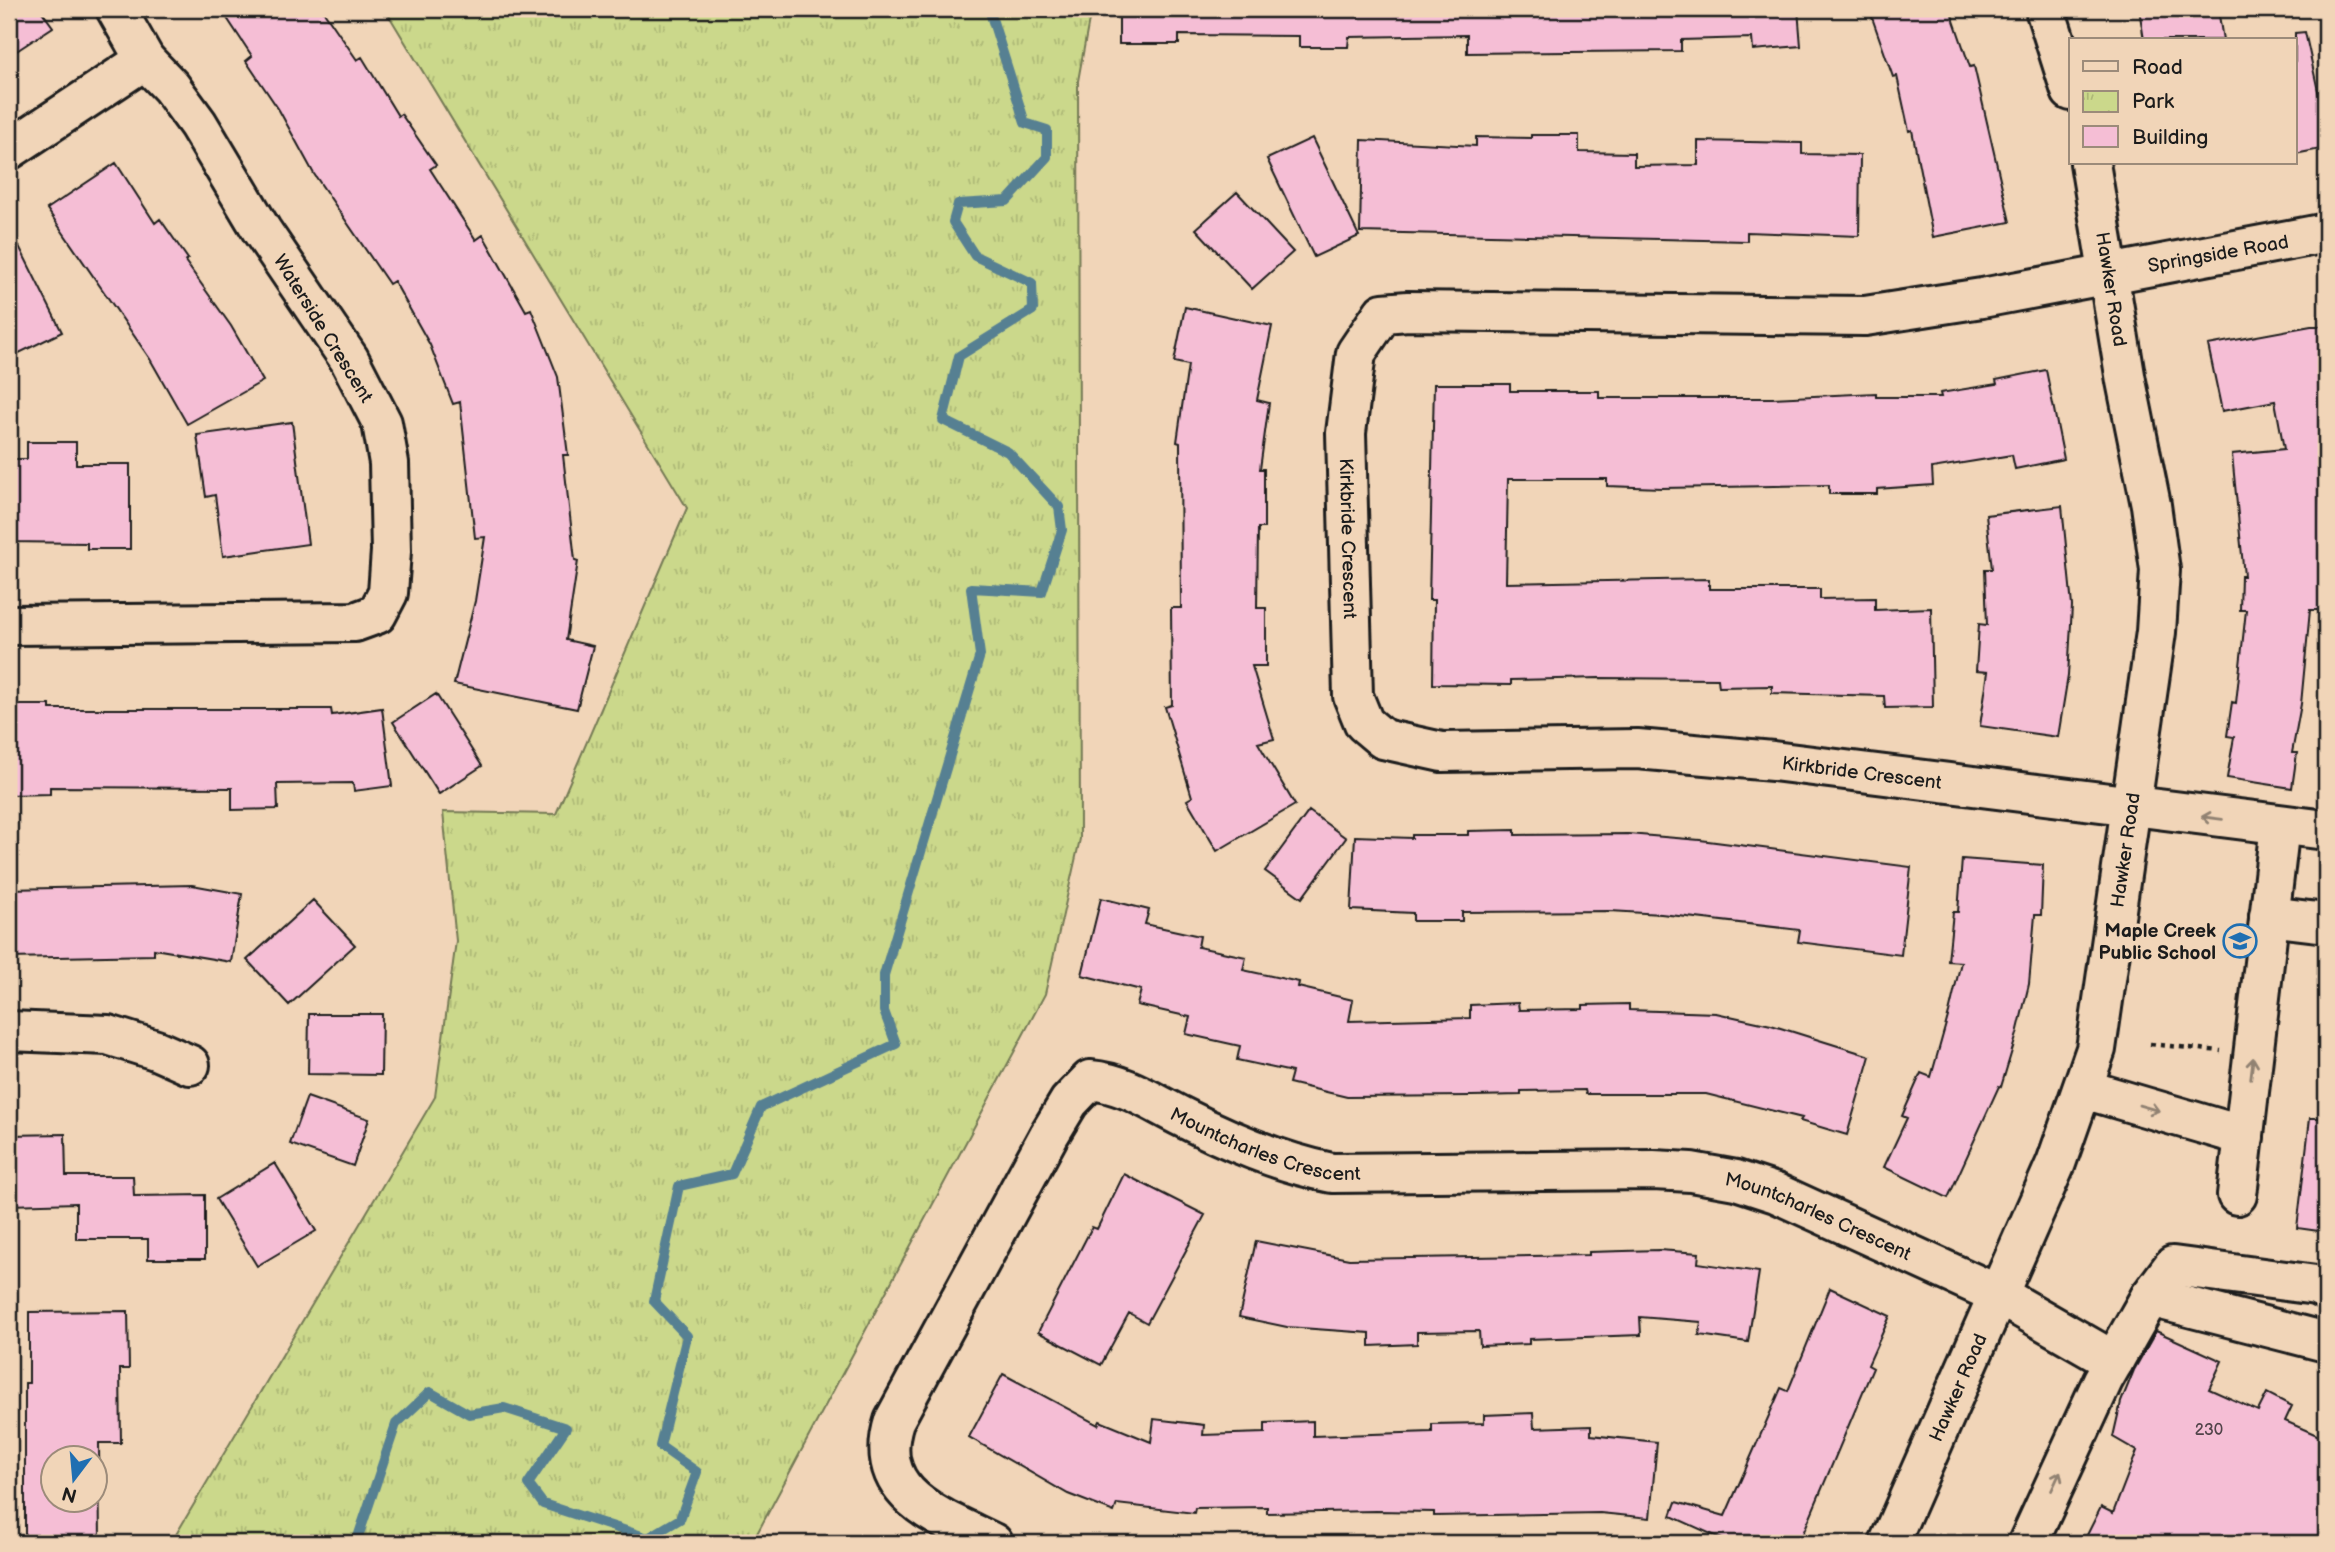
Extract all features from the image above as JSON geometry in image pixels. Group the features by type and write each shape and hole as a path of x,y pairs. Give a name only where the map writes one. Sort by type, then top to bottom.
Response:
{"street":[{"name":"Waterside Crescent","path":"9,625 355,622 377,614 388,593 392,503 382,423 348,359 262,231 198,124 145,60 116,9"},
{"path":"2045,9 2069,85"},
{"path":"9,150 145,60"},
{"name":"Hawker Road","path":"1889,1543 2056,1163 2096,1049 2156,632 2160,570 2090,164"},
{"name":"Springside Road","path":"2111,275 2150,264 2326,233"},
{"name":"Kirkbride Crescent","path":"2111,275 1866,316 1408,311 1383,313 1356,353 1350,390 1346,433 1351,656 1353,696 1364,723 1383,739 1410,747 1442,752 1637,749 1773,761 2131,808"},
{"path":"2131,808 2326,830"},
{"path":"2237,1195 2280,825"},
{"path":"2269,916 2326,923"},
{"path":"9,1031 107,1035 156,1050 190,1065"},
{"name":"Mountcharles Crescent","path":"993,1543 921,1507 889,1468 887,1443 894,1421 1049,1135 1069,1102 1090,1080 1114,1082 1180,1117 1287,1164 1332,1173 1653,1170 1691,1172 1736,1180 1776,1193 1997,1294"},
{"path":"2084,1089 2244,1136"},
{"path":"2028,1543 2114,1361 2150,1297 2173,1266 2316,1285 2326,1290"},
{"path":"1997,1294 2114,1361"},
{"path":"2150,1297 2326,1342"}],"path":[{"path":"2150,1044 2254,1055"}],"green space":[{"path":"385,9 1091,9 1078,81 1080,839 1045,994 752,1543 171,1543 435,1097 456,941 443,812 556,814 687,508"}],"building":[{"path":"9,9 40,9 53,27 9,56"},
{"path":"221,9 322,9 357,60 362,57 398,116 401,114 436,165 430,169 476,240 483,235 526,311 531,309 558,377 568,455 563,455 575,560 578,561 566,640 593,646 577,709 454,684 475,601 485,537 475,538 460,402 453,404 430,345 394,281 389,284 314,174 279,110 246,61 252,56"},
{"path":"1119,9 1798,9 1801,46 1753,50 1752,38 1681,40 1681,51 1467,53 1467,35 1349,37 1348,47 1299,47 1299,36 1179,35 1179,44 1119,44"},
{"path":"1869,9 1950,9 1970,67 1974,66 2010,222 1933,237 1912,130 1909,131 1897,76 1893,77"},
{"path":"2139,9 2218,9 2223,38 2144,38"},
{"path":"2305,32 2326,127 2326,148 2296,154 2296,38 2295,33"},
{"path":"1531,135 1579,135 1579,152 1634,153 1634,166 1698,165 1698,141 1802,143 1802,154 1860,155 1859,236 1747,232 1747,241 1360,232 1362,140 1476,146 1476,137 1531,138"},
{"path":"1312,138 1359,236 1314,257 1267,159"},
{"path":"116,163 155,223 160,219 188,259 185,261 231,326 263,381 187,424 150,359 47,209"},
{"path":"1237,192 1293,252 1252,289 1196,229"},
{"path":"9,226 62,332 9,358"},
{"path":"1185,307 1272,326 1257,400 1269,403 1260,469 1264,469 1264,528 1258,528 1257,608 1266,608 1266,666 1252,666 1274,739 1258,743 1295,805 1217,851 1187,800 1192,797 1165,707 1172,705 1171,608 1181,608 1180,443 1177,442 1188,365 1174,362"},
{"path":"2311,326 2326,326 2326,463 2319,464 2326,610 2310,610 2301,704 2292,753 2297,753 2292,788 2227,778 2234,737 2227,736 2232,702 2236,703 2246,610 2240,610 2241,576 2244,576 2232,454 2284,449 2275,401 2222,411 2208,345"},
{"path":"2046,370 2064,459 2015,469 2012,455 1932,468 1933,485 1877,489 1877,494 1829,494 1829,485 1662,488 1607,486 1607,479 1508,479 1506,583 1709,579 1709,589 1820,589 1820,599 1875,598 1875,610 1931,608 1933,707 1885,708 1884,696 1772,693 1772,686 1719,687 1718,679 1599,678 1511,680 1511,685 1433,684 1434,600 1429,600 1434,384 1510,384 1510,391 1599,391 1599,398 1772,398 1876,393 1876,397 1941,397 1940,393 1997,384 1996,380"},
{"path":"292,422 308,544 223,556 215,495 206,497 197,435"},
{"path":"27,442 76,442 76,464 130,464 130,549 87,549 87,543 9,542 9,459 27,459"},
{"path":"2062,506 2072,606 2068,676 2058,737 1980,726 1988,672 1976,671 1979,624 1987,625 1985,569 1992,569 1986,515"},
{"path":"436,694 482,766 439,794 393,722"},
{"path":"9,705 50,705 50,709 331,709 332,715 382,708 392,786 354,791 353,783 277,784 278,809 232,810 232,788 50,787 50,794 9,795"},
{"path":"1309,811 1346,838 1302,898 1265,871"},
{"path":"1515,830 1515,835 1628,834 1700,840 1911,867 1901,955 1798,942 1800,930 1661,914 1610,911 1462,912 1462,921 1413,921 1413,913 1351,910 1355,836 1412,838 1412,835 1468,835 1468,831"},
{"path":"1962,859 2043,865 2041,915 2035,915 2029,984 2001,1087 1999,1086 1948,1198 1884,1167 1907,1118 1902,1116 1921,1073 1931,1077 1949,1013 1961,962 1948,961 1953,912 1958,912"},
{"path":"192,885 242,894 231,962 154,949 154,955 9,958 9,889"},
{"path":"1101,898 1149,910 1145,924 1200,936 1198,947 1246,957 1243,970 1299,982 1298,987 1353,1000 1349,1021 1470,1018 1470,1005 1518,1003 1519,1010 1583,1009 1583,1005 1629,1004 1629,1010 1716,1013 1771,1025 1870,1056 1847,1135 1800,1121 1802,1118 1706,1094 1586,1094 1585,1090 1521,1091 1521,1095 1347,1097 1289,1083 1292,1072 1237,1060 1240,1046 1186,1034 1190,1017 1137,1005 1141,990 1082,975"},
{"path":"313,900 355,945 289,1005 247,960"},
{"path":"309,1014 382,1014 381,1075 308,1074"},
{"path":"307,1097 369,1119 353,1166 290,1144"},
{"path":"2310,1118 2326,1118 2326,1232 2297,1228"},
{"path":"65,1134 66,1176 133,1176 134,1196 205,1195 205,1259 148,1259 148,1239 76,1239 76,1203 9,1205 9,1135"},
{"path":"275,1163 316,1231 257,1266 216,1199"},
{"path":"1124,1174 1205,1215 1147,1323 1129,1313 1101,1365 1038,1332 1092,1227 1097,1229"},
{"path":"1256,1241 1349,1259 1589,1255 1589,1252 1659,1250 1699,1253 1698,1263 1759,1272 1748,1342 1699,1335 1701,1322 1640,1317 1641,1335 1529,1339 1529,1344 1480,1346 1479,1331 1417,1332 1417,1344 1370,1346 1370,1333 1287,1327 1239,1317"},
{"path":"1830,1288 1890,1316 1868,1365 1873,1368 1799,1543 1731,1543 1671,1516 1676,1502 1725,1516 1781,1388 1788,1391"},
{"path":"128,1311 129,1369 120,1369 121,1443 38,1444 38,1514 100,1514 100,1543 25,1543 25,1383 29,1383 29,1312"},
{"path":"2156,1331 2222,1361 2209,1389 2258,1411 2267,1393 2292,1406 2285,1421 2326,1439 2326,1543 2083,1543 2101,1507 2113,1513 2137,1451 2113,1437 2121,1402 2134,1370"},
{"path":"1003,1374 1098,1425 1100,1421 1151,1442 1154,1419 1204,1425 1203,1435 1265,1433 1265,1423 1313,1421 1313,1436 1432,1432 1432,1424 1484,1423 1484,1415 1533,1413 1534,1428 1591,1426 1591,1435 1657,1442 1650,1518 1600,1513 1434,1516 1434,1512 1267,1513 1267,1507 1195,1508 1194,1513 1117,1504 1114,1512 1068,1494 969,1437"}],"waterway":[{"path":"356,1543 396,1424 430,1392 469,1414 504,1408 566,1428 528,1484 543,1504 648,1538 680,1519 697,1472 660,1446 687,1336 654,1301 679,1186 732,1174 761,1107 896,1044 884,1011 884,975 980,655 971,588 1042,592 1062,530 1059,507 1008,452 943,420 959,356 1033,310 1032,283 975,256 953,222 958,204 1007,201 1047,157 1047,130 1025,123 989,9"}],"place":[{"name":"Maple Creek Public School","path":"2240,941"}]}
